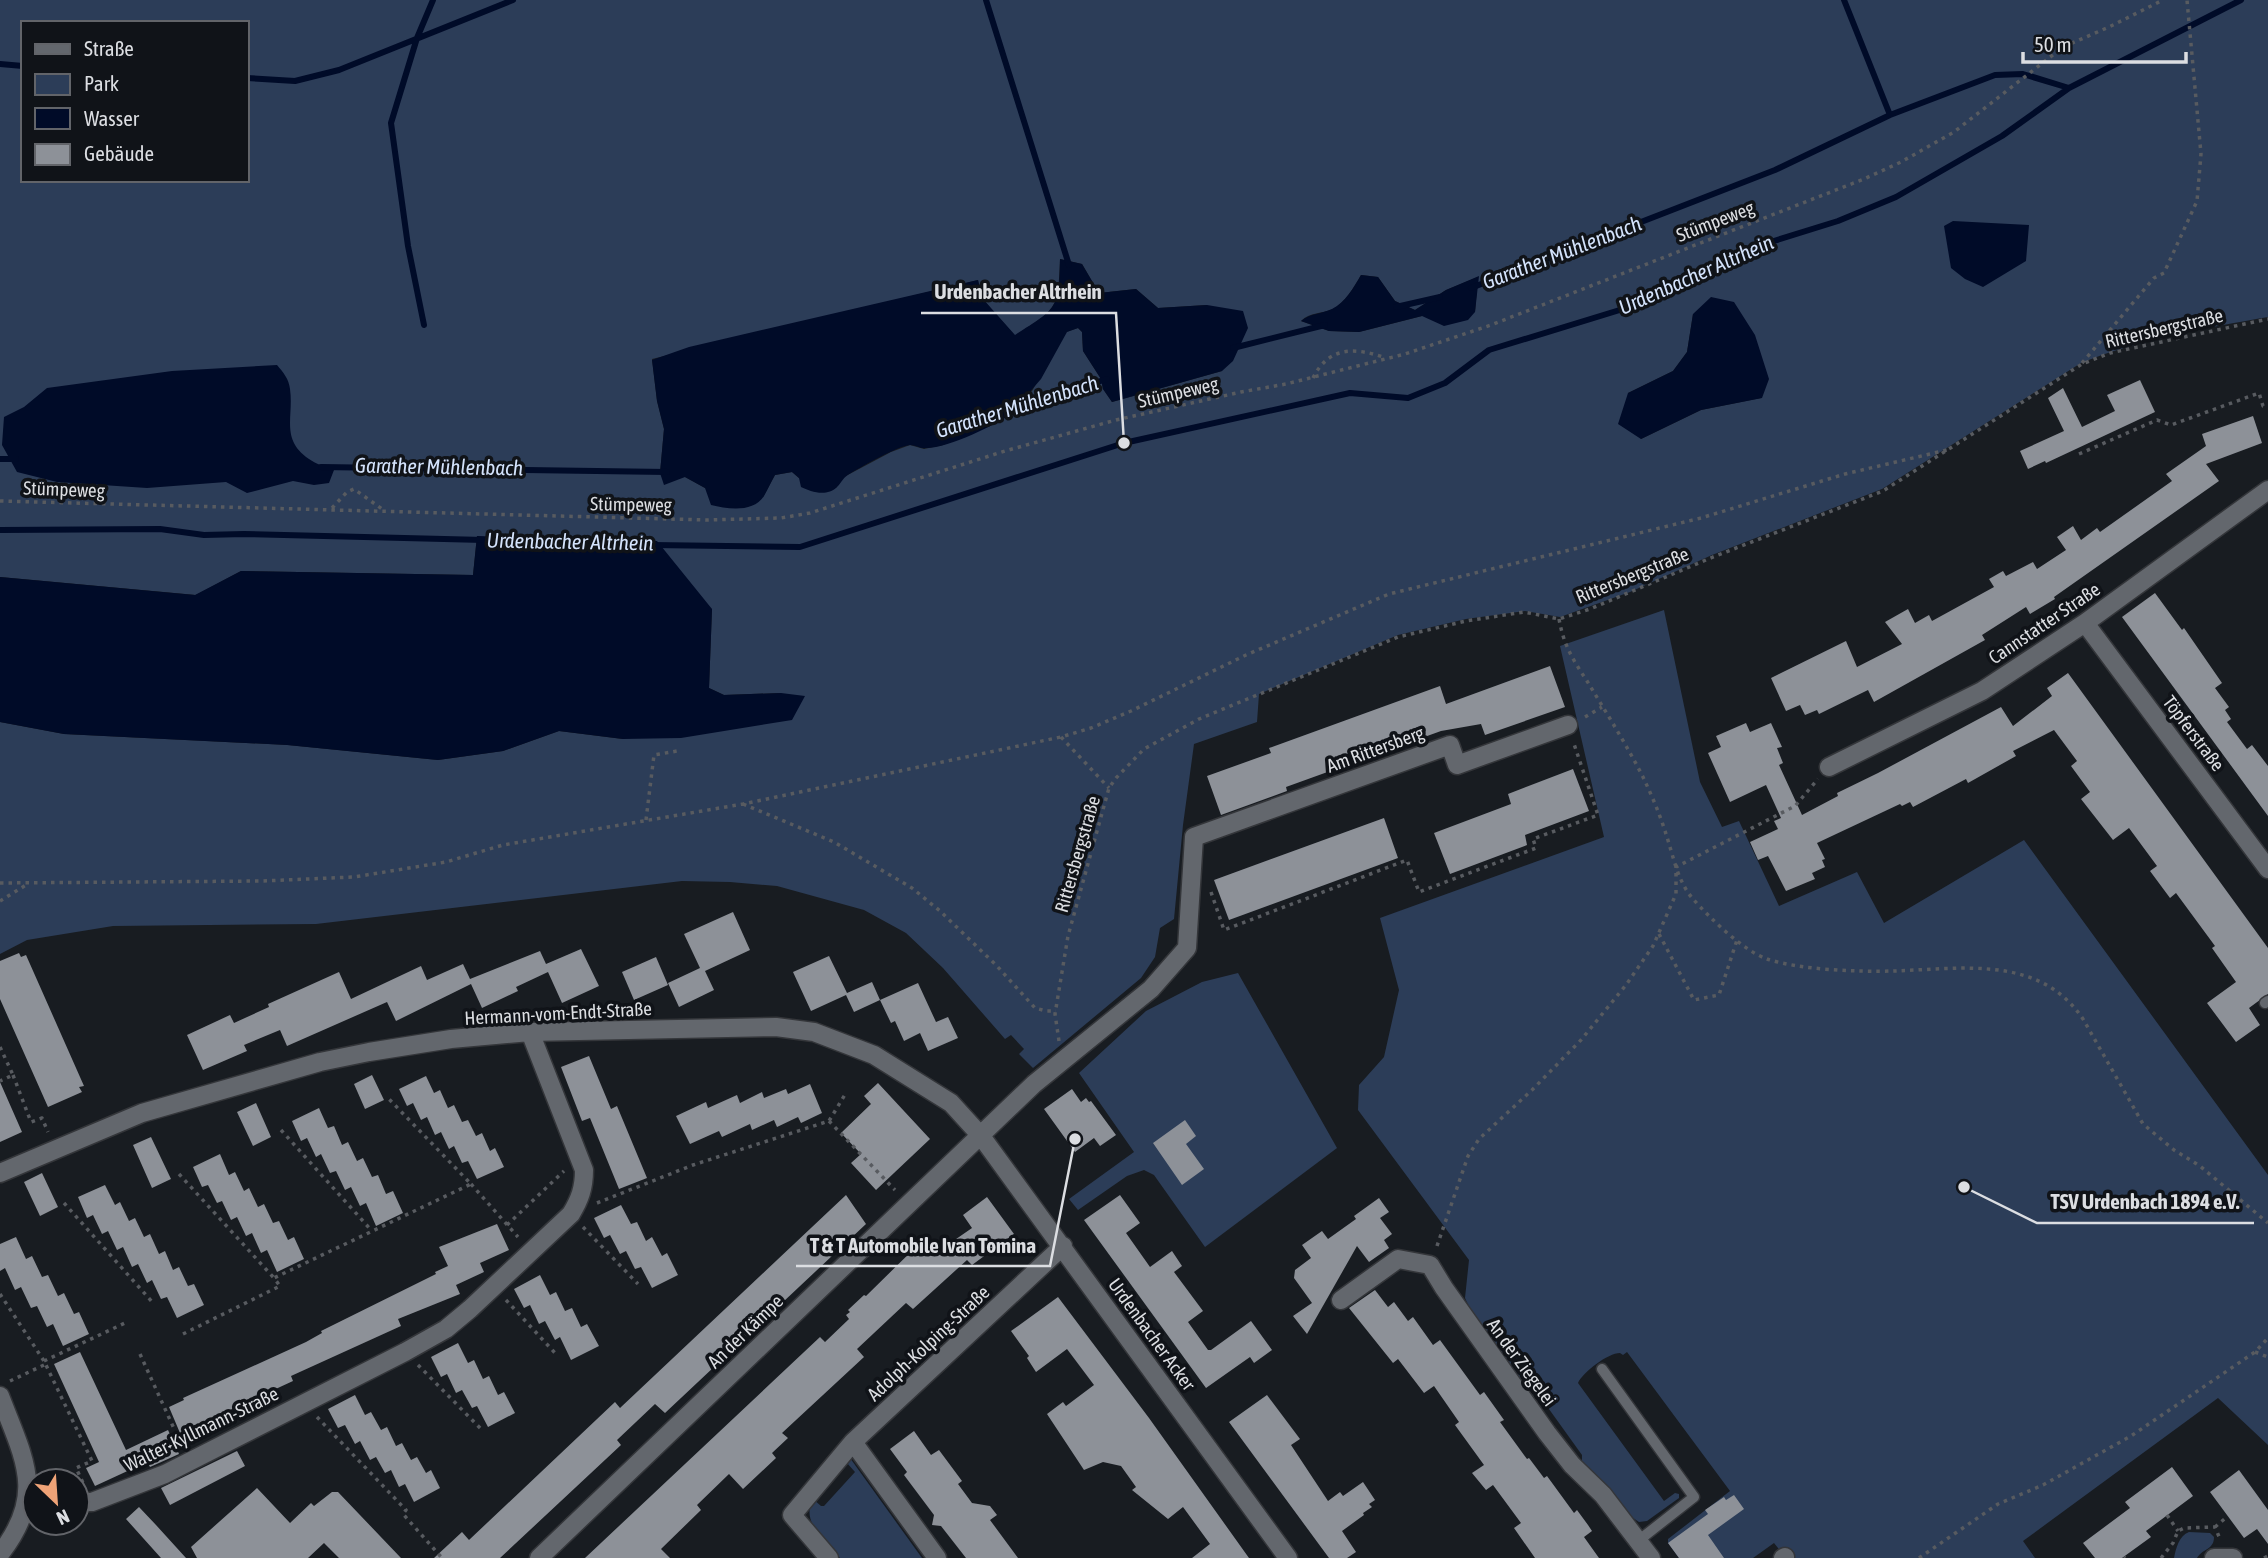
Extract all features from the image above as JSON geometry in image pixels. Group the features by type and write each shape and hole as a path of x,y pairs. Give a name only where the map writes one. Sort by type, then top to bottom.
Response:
{"street":[{"name":"Cannstatter Straße","path":"1829,767 1982,691 2085,623 2268,490"},
{"name":"Töpferstraße","path":"2085,623 2267,864"},
{"name":"Am Rittersberg","path":"981,1136 1034,1084 1151,989 1187,947 1194,836 1450,745 1457,765 1568,725"},
{"name":"Hermann-vom-Endt-Straße","path":"0,1173 142,1113 320,1062 451,1039 530,1032 776,1027 814,1032 874,1055 951,1103 981,1136"},
{"name":"Walter-Kyllmann-Straße","path":"91,1500 165,1474 446,1329 571,1214 584,1185 584,1170 530,1032"},
{"name":"An der Kämpe","path":"539,1558 981,1136"},
{"name":"Urdenbacher Acker","path":"981,1136 1287,1558"},
{"name":"Adolph-Kolping-Straße","path":"830,1558 792,1515 853,1442 1063,1247"},
{"path":"1341,1300 1398,1259 1430,1265"},
{"name":"An der Ziegelei","path":"1430,1265 1547,1433 1572,1465 1603,1494 1651,1558"},
{"path":"0,1396 25,1467"},
{"path":"853,1442 937,1558"},
{"path":"0,1554 21,1523"}],"lane":[{"path":"1602,1369 1694,1497 1637,1541"}],"path":[{"name":"Stümpeweg","path":"0,501 707,520 781,519 810,513 1005,451 1116,420 1313,378 1388,359 1491,325 1864,179 1901,162 1954,132 2063,47 2163,0"},
{"path":"2082,364 2154,278 2165,273 2197,201 2201,154 2187,2"},
{"name":"Rittersbergstraße","path":"1062,1062 1056,1011 1068,936 1109,788 1144,749 1199,719 1398,637 1466,621 1524,612 1559,619 1590,610 1713,557 1882,491 2082,364 2110,353 2268,318"},
{"path":"1313,378 1319,365 1338,352 1365,352 1388,359"},
{"path":"2079,454 2157,419 2171,425 2259,393 2263,406 2268,407"},
{"path":"0,883 262,881 354,877 446,862 503,845 743,804 1061,737 1131,711 1245,655 1389,594 1701,518 1845,474 1951,449"},
{"path":"332,508 347,492 354,489 384,510"},
{"path":"1559,619 1569,654 1630,751 1651,793 1685,889 1737,940 1765,958 1811,967 1891,971 1989,968 2019,974 2060,992 2073,1004 2083,1019 2143,1124 2174,1150 2200,1166 2268,1223"},
{"path":"1219,914 1224,930 1407,860 1419,892 1536,848 1533,839 1598,816 1568,725"},
{"path":"1061,737 1109,788"},
{"path":"646,820 654,755 677,751"},
{"path":"1676,867 1795,806 1829,767"},
{"path":"743,804 834,842 912,888 996,965 1035,1008 1046,1012 1056,1011"},
{"path":"1430,1265 1468,1156 1479,1139 1581,1040 1640,966 1659,934 1676,894 1676,867"},
{"path":"0,901 28,884"},
{"path":"1659,934 1694,1000 1719,995 1737,940"},
{"path":"0,1047 31,1122 41,1118 56,1149"},
{"path":"0,1081 13,1075"},
{"path":"638,1284 571,1214 693,1165 829,1121 846,1093"},
{"path":"388,1098 471,1184 531,1252"},
{"path":"829,1121 908,1204"},
{"path":"281,1130 372,1231"},
{"path":"507,1225 579,1156"},
{"path":"179,1174 280,1286 183,1334"},
{"path":"274,1278 471,1184"},
{"path":"64,1203 154,1304"},
{"path":"494,1287 555,1353"},
{"path":"0,1294 45,1362 92,1461 78,1467"},
{"path":"0,1385 125,1323"},
{"path":"1919,1558 1998,1504 2088,1461 2131,1436 2255,1352 2268,1338"},
{"path":"405,1352 481,1429"},
{"path":"2255,1352 2268,1357"},
{"path":"140,1354 189,1462"},
{"name":"Walter-Kyllmann-Straße","path":"303,1402 407,1510 402,1514 442,1558"},
{"path":"2161,1558 2176,1544 2178,1531 2167,1515"},
{"path":"2178,1531 2215,1527 2228,1516"},
{"path":"2215,1527 2225,1558"}],"green space":[{"path":"0,0 2268,0 2268,317 2149,341 2081,363 1882,489 1712,555 1630,592 1560,617 1525,611 1466,619 1398,635 1259,694 1257,722 1194,744 1174,919 1160,928 1155,957 1141,978 1033,1068 1019,1054 1024,1049 1011,1035 1005,1039 943,968 906,933 864,910 777,886 682,881 316,924 113,926 27,940 0,954 0,722 64,734 288,745 438,760 503,751 559,731 623,739 781,693 724,695 709,688 712,609 477,536 473,575 241,571 196,595 0,577","holes":["1060,259 1082,264 1099,293 1136,289 1158,308 1207,305 1222,371 1112,402 1083,351 1082,332 1078,328 1066,332 1032,391 997,423 943,445 924,449 910,445 891,452 842,478 836,488 799,478 792,472 775,475 763,497 705,488 685,477 660,473 664,429 657,401 652,359 978,280 982,298 1015,336 1047,313 1052,306 1058,289","1361,275 1378,277 1395,301 1415,310 1446,290 1478,277 1475,312 1422,316 1359,332 1329,331 1301,321 1308,316 1329,311 1341,303","1693,314 1761,398 1701,410 1641,439 1628,393 1673,371 1687,352"]},
{"path":"1664,610 1700,782 1722,827 1739,821 1779,906 1857,872 1884,923 2024,840 2268,1175 2268,1445 2218,1398 2023,1541 2035,1558 1786,1558 1774,1543 1753,1558 1679,1558 1668,1539 1730,1491 1627,1352 1623,1355 1615,1354 1596,1364 1578,1383 1664,1501 1675,1493 1679,1494 1679,1498 1647,1521 1639,1522 1633,1518 1582,1463 1582,1455 1536,1391 1528,1390 1471,1311 1465,1298 1469,1260 1358,1110 1359,1085 1384,1057 1399,990 1380,918 1604,837 1560,646"},
{"path":"1238,973 1337,1148 1205,1247 1154,1175 1144,1170 1127,1176 1078,1210 1069,1199 1134,1152 1079,1073 1146,1011 1202,982"},
{"path":"850,1458 922,1558 840,1558 816,1531 810,1516 813,1499 824,1506 855,1472 847,1463"},
{"path":"2189,1532 2210,1533 2214,1541 2197,1558 2174,1558 2180,1539"}],"water":[{"path":"1953,221 2029,225 2026,261 1983,287 1965,279 1951,268 1944,226"},
{"path":"1060,259 1082,264 1099,293 1136,289 1158,308 1207,305 1243,311 1248,328 1233,361 1222,371 1112,402 1083,351 1082,332 1078,328 1067,332 1041,379 1020,403 1020,409 948,444 924,448 910,445 897,449 848,475 829,492 814,492 801,487 799,478 792,472 775,475 764,496 753,505 732,508 711,505 705,488 685,477 664,485 660,473 664,429 652,360 689,347 978,280 982,298 1015,335 1040,319 1053,306 1058,289"},
{"path":"1361,275 1378,277 1395,301 1415,310 1446,290 1479,276 1475,312 1468,320 1444,326 1422,316 1359,332 1329,331 1301,321 1341,303"},
{"path":"1711,297 1734,302 1755,335 1769,379 1762,398 1701,410 1641,439 1618,424 1628,393 1673,371 1687,352 1693,314"},
{"path":"277,365 289,385 290,427 294,444 309,459 334,470 329,483 314,485 293,481 247,493 226,482 147,488 57,482 17,472 2,445 4,417 24,407 47,388 172,371"},
{"path":"477,536 657,541 712,609 709,688 724,695 781,693 805,696 792,720 681,738 623,739 559,731 503,751 438,760 287,745 64,734 0,722 0,577 195,595 241,571 473,575"}],"building":[{"path":"2140,380 2155,412 2028,469 2020,451 2064,431 2048,398 2063,388 2082,427 2115,411 2107,395"},
{"path":"2253,416 2262,443 2206,464 2219,481 2054,597 2055,599 2030,614 2026,607 1982,635 1985,640 1874,702 1868,690 1819,714 1817,710 1805,715 1800,705 1786,711 1771,678 1846,641 1857,667 1902,644 1885,622 1908,609 1915,623 1929,615 1932,621 1994,587 1989,579 2003,571 2006,576 2033,562 2037,569 2066,550 2057,537 2073,526 2081,540 2097,528 2100,532 2172,481 2166,474 2206,446 2202,434"},
{"path":"2155,593 2182,630 2184,628 2222,683 2215,688 2229,707 2225,710 2231,719 2227,722 2247,749 2252,745 2268,766 2268,816 2122,617"},
{"path":"1550,666 1565,707 1485,735 1481,724 1441,731 1286,787 1287,791 1221,815 1207,776 1271,753 1269,748 1440,686 1446,704"},
{"path":"2068,673 2268,948 2268,994 2249,1008 2260,1025 2236,1042 2207,1003 2236,982 2212,948 2215,946 2176,893 2170,898 2150,871 2157,866 2129,828 2113,840 2081,799 2090,792 2071,766 2077,761 2054,730 2013,751 2016,756 1968,783 1966,779 1913,807 1910,802 1902,806 1900,804 1817,843 1825,859 1822,860 1825,867 1812,873 1815,879 1786,891 1768,856 1758,860 1750,842 1778,829 1774,821 1781,818 1766,785 1730,802 1708,753 1721,747 1716,736 1746,723 1750,732 1771,723 1782,747 1777,748 1783,763 1779,765 1802,815 1838,796 1837,793 2001,707 2013,726 2052,696 2047,688"},
{"path":"1573,769 1589,811 1525,835 1527,845 1450,874 1434,833 1511,804 1508,794"},
{"path":"1384,818 1398,858 1229,920 1214,880"},
{"path":"733,912 750,950 705,971 714,990 679,1007 668,983 700,968 684,934"},
{"path":"581,949 599,986 562,1003 548,972 516,987 518,991 482,1008 471,984 396,1021 387,1002 287,1046 280,1030 244,1045 247,1051 203,1070 187,1035 230,1015 234,1023 269,1007 268,1004 339,972 351,999 421,966 427,980 463,964 470,979 540,951 546,964"},
{"path":"19,953 21,957 26,955 84,1086 79,1087 82,1092 48,1107 0,999 0,961"},
{"path":"829,956 847,993 872,982 880,1000 854,1012 846,995 811,1011 793,972"},
{"path":"656,957 668,985 634,1000 622,972"},
{"path":"918,983 936,1022 948,1017 958,1038 928,1051 920,1033 904,1041 895,1021 891,1023 880,1000"},
{"path":"589,1056 611,1109 617,1106 647,1178 619,1189 590,1118 582,1121 561,1067"},
{"path":"372,1075 384,1100 365,1109 354,1084"},
{"path":"426,1076 434,1093 440,1090 448,1108 454,1105 462,1122 468,1120 476,1136 482,1133 490,1151 495,1148 504,1167 477,1179 468,1161 462,1163 454,1146 449,1149 441,1132 435,1135 427,1117 421,1120 413,1103 407,1106 399,1089"},
{"path":"0,1082 22,1132 0,1142"},
{"path":"878,1083 930,1139 876,1190 851,1163 861,1154 841,1133 871,1104 864,1096"},
{"path":"810,1084 822,1113 801,1123 798,1117 777,1127 774,1120 752,1130 750,1124 722,1137 719,1131 690,1144 676,1116 706,1102 708,1108 737,1095 740,1103 762,1092 764,1098 786,1089 788,1094"},
{"path":"1072,1089 1081,1102 1086,1098 1091,1101 1116,1135 1100,1146 1094,1138 1075,1152 1044,1109"},
{"path":"256,1103 271,1137 253,1146 237,1112"},
{"path":"319,1108 328,1128 334,1126 342,1145 348,1142 357,1161 363,1158 372,1177 378,1175 386,1194 393,1191 403,1213 376,1226 366,1203 360,1206 351,1187 345,1190 336,1171 330,1173 321,1154 316,1157 307,1138 301,1141 292,1121"},
{"path":"1185,1120 1196,1136 1186,1144 1204,1169 1182,1185 1153,1143"},
{"path":"151,1137 171,1179 152,1188 133,1145"},
{"path":"220,1154 229,1175 235,1172 244,1191 249,1188 258,1207 264,1204 273,1223 279,1221 288,1240 294,1237 304,1259 277,1272 267,1250 261,1253 252,1233 246,1236 237,1217 231,1220 222,1201 217,1203 208,1185 202,1187 193,1167"},
{"path":"42,1173 58,1207 40,1216 24,1182"},
{"path":"105,1185 115,1205 120,1202 129,1221 135,1218 144,1237 150,1234 159,1254 165,1251 173,1270 179,1267 188,1286 194,1284 204,1305 177,1318 167,1297 161,1299 152,1280 147,1283 138,1264 132,1267 123,1247 117,1250 108,1231 102,1234 93,1215 87,1218 78,1197"},
{"path":"846,1195 866,1224 665,1413 655,1404 617,1440 621,1445 500,1558 434,1558 462,1532 469,1540 615,1402 620,1408"},
{"path":"1120,1195 1140,1223 1126,1233 1150,1267 1172,1251 1182,1266 1174,1272 1203,1311 1188,1322 1208,1350 1251,1321 1272,1350 1254,1363 1250,1357 1206,1388 1084,1220"},
{"path":"987,1197 1014,1234 972,1265 967,1260 913,1309 906,1303 857,1349 864,1357 782,1433 788,1438 772,1453 776,1458 743,1489 729,1474 697,1505 701,1510 661,1549 670,1558 585,1558 820,1337 825,1342 849,1319 846,1315 850,1312 848,1310 924,1239 934,1249 942,1241 946,1246 972,1228 963,1215"},
{"path":"1379,1198 1389,1212 1380,1218 1392,1234 1384,1240 1389,1248 1369,1262 1357,1246 1307,1334 1293,1316 1312,1303 1294,1278 1295,1270 1311,1258 1302,1245 1322,1231 1328,1239"},
{"path":"621,1205 631,1224 637,1222 646,1241 652,1237 662,1256 667,1253 678,1275 652,1288 641,1267 635,1269 626,1251 620,1254 610,1235 604,1238 594,1218"},
{"path":"497,1224 509,1250 480,1263 484,1272 456,1285 460,1294 398,1319 401,1326 291,1376 293,1381 180,1433 169,1407 184,1400 183,1398 306,1342 322,1333 321,1331 436,1274 435,1272 448,1266 439,1247"},
{"path":"16,1237 26,1259 32,1256 42,1277 48,1275 58,1296 64,1293 74,1314 79,1312 89,1334 63,1346 53,1324 47,1327 37,1306 31,1308 21,1287 15,1290 5,1268 0,1271 0,1244"},
{"path":"540,1275 550,1295 556,1292 565,1311 572,1308 581,1327 587,1324 599,1346 571,1360 560,1337 555,1340 545,1321 539,1324 530,1305 524,1308 514,1289"},
{"path":"1375,1290 1388,1307 1394,1302 1408,1321 1413,1317 1433,1345 1440,1340 1480,1395 1484,1392 1504,1420 1500,1422 1527,1459 1529,1458 1544,1478 1547,1476 1574,1513 1577,1510 1588,1525 1592,1531 1584,1537 1599,1558 1535,1558 1514,1528 1521,1523 1493,1485 1486,1490 1472,1473 1484,1465 1455,1425 1459,1422 1434,1386 1424,1393 1398,1359 1393,1363 1349,1308"},
{"path":"1058,1297 1249,1558 1192,1558 1210,1544 1183,1507 1168,1519 1132,1490 1136,1487 1121,1466 1103,1462 1084,1470 1047,1414 1063,1402 1066,1406 1094,1385 1067,1349 1036,1372 1027,1358 1029,1356 1011,1331"},
{"path":"458,1343 468,1363 474,1360 483,1379 489,1376 498,1395 504,1392 515,1413 488,1427 477,1406 472,1408 462,1390 456,1393 447,1374 441,1377 431,1357"},
{"path":"80,1352 126,1450 168,1430 179,1454 150,1467 147,1462 95,1486 91,1478 91,1467 88,1467 99,1462 54,1364"},
{"path":"355,1395 365,1415 371,1412 381,1430 387,1427 396,1446 402,1443 411,1460 417,1457 426,1473 431,1470 440,1488 414,1502 405,1484 399,1487 391,1470 385,1473 376,1457 370,1460 360,1441 355,1444 345,1425 338,1428 328,1409"},
{"path":"1267,1395 1300,1439 1291,1445 1328,1501 1340,1492 1343,1496 1363,1482 1375,1500 1369,1504 1372,1507 1363,1513 1364,1515 1342,1531 1356,1552 1347,1558 1329,1558 1229,1422"},
{"path":"914,1431 931,1455 939,1450 962,1481 958,1484 972,1503 990,1506 997,1515 990,1520 1018,1558 966,1558 941,1526 932,1525 934,1515 904,1475 907,1472 890,1449"},
{"path":"237,1451 245,1466 170,1505 161,1488"},
{"path":"2172,1467 2193,1496 2146,1531 2151,1537 2122,1558 2095,1558 2083,1543 2130,1508 2125,1502"},
{"path":"2239,1470 2268,1510 2268,1544 2257,1529 2244,1538 2210,1492"},
{"path":"257,1488 290,1523 311,1503 314,1506 332,1492 338,1492 401,1558 339,1558 324,1543 308,1558 197,1558 191,1547"},
{"path":"1734,1495 1744,1509 1708,1535 1724,1558 1679,1558 1668,1543 1708,1514 1705,1510 1724,1497 1726,1500"},
{"path":"139,1507 186,1558 161,1558 126,1519"}],"waterway":[{"path":"424,325 408,246 391,123 417,38 433,0"},
{"path":"248,78 295,81 339,70 513,0"},
{"path":"986,0 1069,265"},
{"path":"1844,0 1890,115"},
{"name":"Urdenbacher Altrhein","path":"652,545 800,547 1124,443 1350,393 1408,398 1445,383 1489,350 1636,305 1761,245 1838,221 1896,197 2002,136 2069,88 2241,0"},
{"path":"0,64 21,66"},
{"name":"Garather Mühlenbach","path":"1471,288 1775,170 1890,115 1995,75 2023,74 2069,88"},
{"name":"Garather Mühlenbach","path":"1396,307 1440,297"},
{"name":"Garather Mühlenbach","path":"1233,348 1325,325"},
{"name":"Garather Mühlenbach","path":"1014,408 1107,379"},
{"name":"Garather Mühlenbach","path":"0,459 16,459"},
{"name":"Garather Mühlenbach","path":"321,467 667,472"},
{"name":"Urdenbacher Altrhein","path":"0,530 160,529 204,535 484,540"}],"place":[{"name":"Urdenbacher Altrhein","path":"1124,443"},
{"name":"T & T Automobile Ivan Tomina","path":"1075,1139"},
{"name":"TSV Urdenbach 1894 e.V.","path":"1964,1187"}]}
